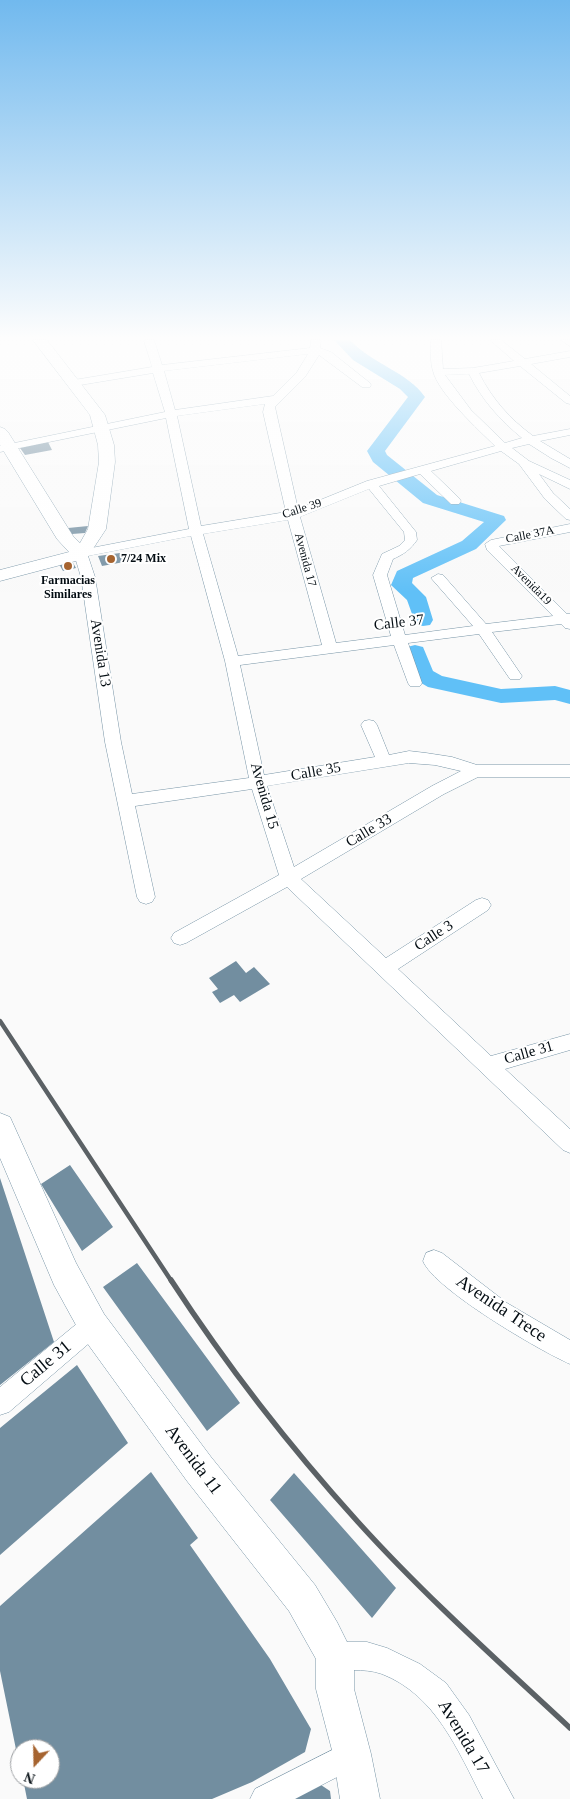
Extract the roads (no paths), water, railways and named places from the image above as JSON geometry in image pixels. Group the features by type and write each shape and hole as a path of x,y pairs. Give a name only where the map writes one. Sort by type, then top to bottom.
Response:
{"main road":[{"path":"0,432 5,448 66,539 82,554 97,529 107,462 106,445 100,424"},
{"name":"Calle 39","path":"0,576 82,554"},
{"name":"Avenida 11","path":"0,1126 65,1274 93,1325 199,1469 302,1598 335,1656 335,1689 352,1754 360,1799"}],"street":[{"path":"5,448 118,424"},
{"name":"Avenida 15","path":"173,424 196,531 232,661 258,782 289,878 570,1142"},
{"name":"Avenida 17","path":"272,424 293,515 330,648"},
{"path":"472,424 500,448 570,485"},
{"path":"479,424 500,448"},
{"path":"513,424 529,440 570,464"},
{"name":"Calle 39","path":"82,554 196,531 293,515 371,484 401,475 529,440 570,432"},
{"path":"523,461 549,496 570,516"},
{"path":"422,469 455,501"},
{"path":"371,484 410,532 411,540 404,549 387,557 380,575 398,640 415,683"},
{"name":"Calle 37A","path":"491,544 570,528"},
{"name":"Avenida19","path":"491,544 568,621"},
{"name":"Avenida 13","path":"82,554 88,577 113,742 146,897"},
{"path":"438,578 482,628 515,676"},
{"name":"Calle 37","path":"232,661 482,628 568,621"},
{"path":"369,726 384,761"},
{"name":"Calle 35","path":"125,801 258,782 409,757 461,765 476,771"},
{"name":"Calle 33","path":"180,938 289,878 438,790 476,771 570,771"},
{"name":"Calle 3","path":"384,968 482,904"},
{"name":"Calle 31","path":"489,1065 570,1042"},
{"name":"Avenida Trece","path":"434,1261 470,1292 536,1334 570,1352"},
{"name":"Calle 31","path":"0,1403 93,1325"},
{"name":"Avenida 17","path":"335,1656 367,1656 387,1662 410,1674 436,1693 460,1725 499,1799"},
{"path":"266,1799 352,1754"}],"waterway":[{"path":"397,424 376,451 379,458 430,499 497,520 469,545 404,575 401,585 416,597 423,620"},
{"path":"415,652 424,675 436,682 501,696 555,693 570,697"}],"railway":[{"path":"0,1021 172,1282"},
{"path":"171,1280 214,1344 260,1405 308,1465 358,1522 435,1602 570,1728"}],"place":[{"name":"7/24 Mix","path":"111,559"},
{"name":"Farmacias Similares","path":"68,566"}]}
